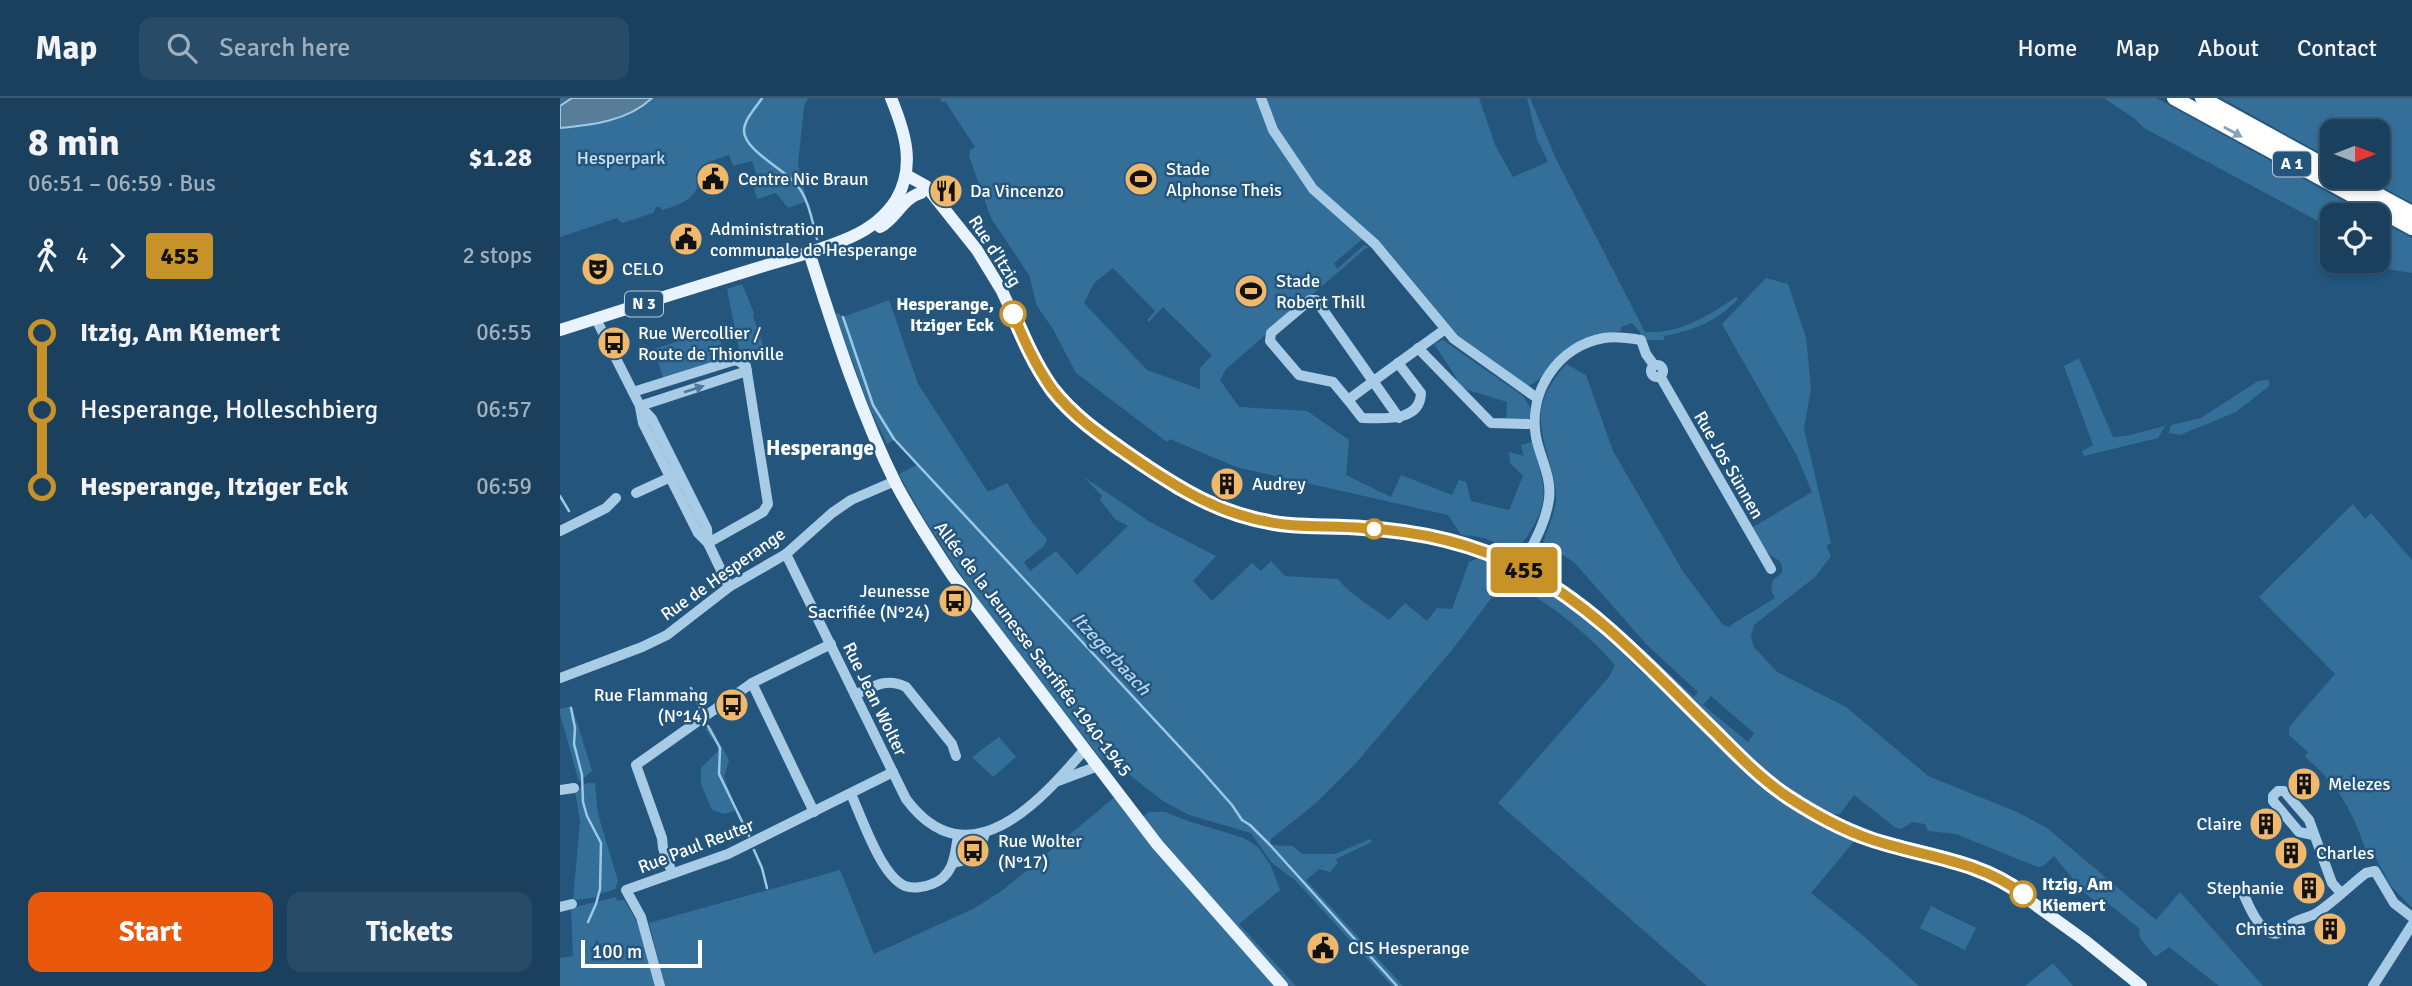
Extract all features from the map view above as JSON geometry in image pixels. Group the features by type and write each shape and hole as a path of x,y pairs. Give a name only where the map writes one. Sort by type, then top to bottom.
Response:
{"highway":[{"name":"A 1","path":"2174,98 2412,228"},
{"name":"A 1","path":"2202,98 2320,163"},
{"path":"2367,189 2412,213"}],"main road":[{"path":"891,98 906,137 908,150 904,181"},
{"name":"Rue d'Itzig","path":"904,181 921,193 935,198"},
{"name":"Rue d'Itzig","path":"904,181 920,181 965,233 1002,291 1037,367 1054,391 1098,433 1178,489 1209,504 1259,520 1290,525 1390,530 1421,535 1476,549 1521,568"},
{"name":"N 3","path":"560,330 851,237 872,226 884,215 904,181"},
{"path":"851,237 873,231 887,223 899,212 907,198 921,193"},
{"name":"Allée de la Jeunesse Sacrifiée 1940-1945","path":"809,252 864,409 895,481 925,534 952,575 1157,844 1282,986"},
{"path":"1521,568 1584,607 1759,775 1786,796 1858,835 1958,861 1998,878 2084,940 2141,986"}],"street":[{"path":"1261,98 1273,130 1313,189 1375,244 1444,330 1537,398 1536,437 1550,485 1549,500 1540,529 1521,568"},
{"path":"1398,363 1421,393 1413,411 1399,418 1362,418 1333,382 1299,375 1270,341 1271,333 1310,300 1316,300 1399,418"},
{"path":"596,318 640,406 652,419 674,475 707,529 708,543 729,587"},
{"path":"1348,400 1444,330"},
{"name":"Rue Jos Sünnen","path":"1537,398 1556,365 1570,352 1586,343 1604,338 1641,340 1654,365 1652,373 1654,376 1660,376 1771,569"},
{"path":"1418,348 1491,423 1528,424"},
{"path":"633,392 732,361 742,362 747,371 768,504 764,512 708,543"},
{"path":"640,406 747,371"},
{"path":"636,493 674,475"},
{"name":"Rue de Hesperange","path":"560,678 667,635 729,587 786,554 832,513 851,500 895,481"},
{"path":"560,531 606,508 616,498"},
{"name":"Rue Jean Wolter","path":"786,554 906,799 920,816 938,828 958,835 985,833 1012,821 1058,781 1085,749"},
{"path":"672,873 636,765 752,684 831,645"},
{"path":"855,695 885,681 906,687 952,744 956,756"},
{"path":"752,684 814,812"},
{"name":"Rue Jean Wolter","path":"1058,781 1098,766"},
{"name":"Rue Paul Reuter","path":"660,986 640,917 626,890 728,854 893,772"},
{"path":"560,790 574,788"},
{"path":"2313,835 2299,832 2273,801 2273,796 2278,791 2284,791 2309,820 2332,883 2341,893"},
{"name":"Rue Jean Wolter","path":"851,794 882,862 890,874 906,886 921,887 937,882 947,875 953,863 973,855 982,844 985,833"},
{"path":"953,863 958,835"},
{"path":"2243,893 2262,926 2276,933 2314,914 2366,873 2375,871 2394,903 2412,917"},
{"path":"560,906 572,904"},
{"path":"2374,986 2412,925"}],"green space":[{"name":"Hesperpark","path":"560,98 808,98 804,106 798,164 807,201 788,208 776,193 757,199 754,188 760,186 752,161 733,166 729,155 708,162 696,190 688,200 662,210 656,207 653,213 622,223 617,218 560,237"},
{"path":"940,98 1479,98 1495,145 1513,177 1548,162 1537,139 1527,98 1530,98 1556,159 1645,332 1682,327 1736,297 1738,299 1713,319 1695,328 1664,336 1664,340 1641,340 1640,332 1632,323 1621,327 1621,331 1583,339 1566,350 1537,381 1526,386 1447,328 1366,236 1334,263 1337,269 1364,245 1370,248 1366,248 1226,369 1220,380 1239,407 1307,411 1349,440 1346,475 1391,497 1401,475 1452,495 1459,480 1466,482 1471,501 1509,510 1523,476 1510,463 1509,452 1524,456 1521,445 1532,442 1542,479 1543,502 1537,520 1527,536 1516,550 1507,551 1485,538 1461,535 1448,515 1236,467 1170,439 1167,442 1076,373 1053,329 1037,306 1029,275 991,218 969,156 970,150 975,147 945,101 942,102","holes":["1113,268 1155,311 1147,320 1149,322 1163,307 1212,355 1200,368 1200,389 1147,370 1084,303 1094,283"]},
{"path":"2104,98 2156,98 2347,203 2320,203 2320,222 2144,128"},
{"path":"2221,98 2412,98 2412,203 2386,189 2390,189 2390,119 2320,119 2320,153"},
{"path":"2390,226 2412,238 2412,273 2390,269"},
{"path":"1766,278 1788,284 1806,337 1811,388 1804,429 1831,543 1826,546 1831,556 1815,577 1754,625 1751,637 1754,647 1777,672 1846,707 1928,776 2017,812 2047,828 2156,920 2180,892 2263,986 2219,986 2169,947 2155,957 2139,936 2140,929 2105,901 2099,905 2082,890 2054,856 2038,867 1956,834 1928,831 1925,824 1912,822 1901,829 1896,828 1854,795 1840,814 1833,814 1834,824 1829,829 1855,840 1811,893 1919,986 1707,986 1498,803 1609,677 1615,665 1564,617 1506,579 1452,650 1356,763 1316,803 1271,839 1270,845 1293,846 1302,854 1335,854 1370,839 1372,842 1336,859 1338,863 1330,872 1319,869 1306,880 1403,986 1392,986 1295,880 1272,863 1251,833 1189,815 1163,801 1108,758 1102,760 994,621 921,513 899,474 917,465 895,439 887,444 869,407 835,314 843,317 889,300 918,384 988,492 1007,483 1032,522 1047,539 1044,546 1024,562 1030,571 1056,551 1077,575 1128,526 1115,519 1100,500 1102,496 1084,477 1150,522 1216,556 1193,581 1212,601 1252,563 1261,571 1271,561 1285,576 1338,579 1355,596 1389,620 1405,603 1427,621 1437,608 1452,609 1469,562 1479,558 1561,601 1647,677 1652,671 1640,653 1643,649 1694,697 1698,692 1647,645 1574,562 1543,543 1554,512 1556,496 1541,411 1548,389 1566,364 1586,375 1613,451 1682,570 1723,625 1731,627 1775,598 1771,590 1773,580 1782,573 1780,562 1765,550 1753,527 1812,492 1796,454 1722,324","holes":["1711,696 1754,733 1748,742 1703,705"]},
{"path":"742,284 767,357 751,363 749,358 740,354 727,289"},
{"path":"717,329 726,360 664,380 654,349"},
{"path":"1443,340 1523,396 1530,407 1530,418 1524,421 1506,419 1507,402 1458,387 1456,377 1434,344"},
{"path":"2079,358 2113,437 2165,426 2158,438 2084,456 2082,451 2093,445 2064,366"},
{"path":"2269,380 2269,386 2236,412 2180,435 2169,433 2171,425 2201,418 2258,381"},
{"path":"2353,504 2365,519 2371,513 2412,560 2412,908 2391,886 2374,855 2369,861 2359,830 2338,791 2305,757 2308,752 2289,735 2289,727 2335,674 2259,597"},
{"path":"572,706 592,771 579,782 560,714 560,709"},
{"path":"711,727 729,760 724,777 735,807 734,811 725,814 712,810 701,784 701,768 718,751 717,745 705,729"},
{"path":"999,737 1016,757 993,777 972,757"},
{"path":"587,783 595,783 598,814 618,881 615,889 600,894 599,897 573,900 580,822 575,791"},
{"path":"1116,796 1136,822 1149,812 1165,812 1244,838 1258,847 1271,866 1280,890 1239,924 1296,986 665,986 649,923 840,870 874,954 973,909 1003,890"},
{"path":"616,897 617,901 624,900 637,922 657,986 560,986 560,958 573,956 571,908"},
{"path":"1931,906 1976,928 1965,950 1920,928"},
{"path":"2053,963 2073,986 2025,986"}],"shaded area":[{"path":"572,98 652,98 621,117 560,128 560,106"}],"waterway":[{"name":"Itzegerbaach","path":"762,98 746,122 746,138 758,152 791,178 800,190 817,239"},
{"name":"Itzegerbaach","path":"843,317 873,405 894,439 1397,986"},
{"path":"560,496 569,511"},
{"path":"691,688 701,710"},
{"path":"571,708 575,728 574,744 582,775 583,802 601,843 600,889 588,922"},
{"path":"708,726 720,748 719,774 749,836"},
{"path":"754,850 767,888"}],"bus line":[{"name":"455","path":"1013,314 1037,367 1073,412 1098,433 1178,489 1235,514 1259,520 1290,525 1390,530 1421,535 1476,549 1521,568 1584,607 1759,775 1786,796 1858,835 1958,861 1998,878 2023,894"}],"place":[{"name":"Centre Nic Braun","path":"713,179"},
{"name":"Stade Alphonse Theis","path":"1141,179"},
{"name":"Da Vincenzo","path":"946,191"},
{"name":"Administration communale de Hesperange","path":"686,239"},
{"name":"CELO","path":"598,269"},
{"name":"Stade Robert Thill","path":"1251,291"},
{"name":"Hesperange, Itziger Eck","path":"1013,314"},
{"name":"Rue Wercollier / Route de Thionville","path":"614,343"},
{"name":"Audrey","path":"1227,484"},
{"name":"Jeunesse Sacrifiée (N°24)","path":"955,601"},
{"name":"Rue Flammang (N°14)","path":"732,705"},
{"name":"Melezes","path":"2304,784"},
{"name":"Claire","path":"2266,824"},
{"name":"Rue Wolter (N°17)","path":"973,851"},
{"name":"Charles","path":"2291,853"},
{"name":"Stephanie","path":"2309,888"},
{"name":"Itzig, Am Kiemert","path":"2023,894"},
{"name":"Christina","path":"2330,929"},
{"name":"CIS Hesperange","path":"1323,948"}],"district":[{"name":"Hesperange","path":"820,448"}]}
